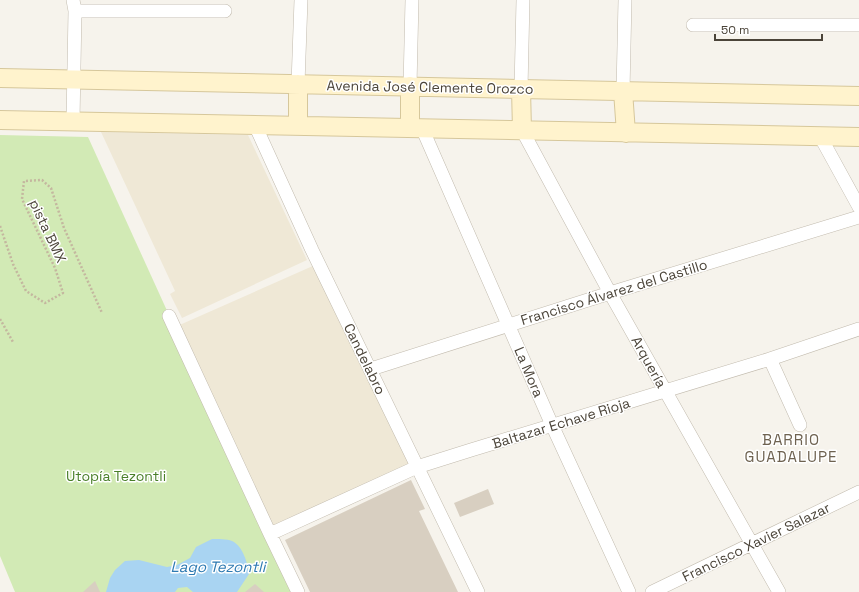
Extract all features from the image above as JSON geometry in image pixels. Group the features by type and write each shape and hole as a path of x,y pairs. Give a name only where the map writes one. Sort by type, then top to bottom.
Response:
{"street":[{"path":"298,126 301,0"},
{"path":"412,0 410,86 416,128"},
{"path":"522,130 521,89 523,0"},
{"path":"626,0 623,91 626,132"},
{"path":"72,122 74,6 224,11"},
{"path":"693,25 859,25"},
{"name":"Avenida José Clemente Orozco","path":"0,78 859,96"},
{"path":"0,120 859,137"},
{"name":"Candelabro","path":"255,125 312,250 478,592"},
{"name":"La Mora","path":"416,128 509,325 552,425 629,592"},
{"name":"Arquería","path":"522,130 610,293 779,592"},
{"path":"820,136 859,207"},
{"name":"Francisco Álvarez del Castillo","path":"370,369 610,293 859,217"},
{"path":"169,316 267,529 298,592"},
{"name":"Baltazar Echave Rioja","path":"267,529 417,467 770,359 859,329"},
{"path":"770,359 800,425"},
{"name":"Francisco Xavier Salazar","path":"652,592 859,492"}],"path":[{"name":"pista BMX","path":"0,226 13,264 26,291 45,303 63,293 55,268 22,199 24,181 42,180 51,188 64,228 102,313"},
{"path":"0,319 13,342"}],"shaded area":[{"path":"101,132 248,135 307,260 182,318 170,294 175,291"},
{"path":"315,265 412,469 270,533 175,327"}],"green space":[{"name":"Utopía Tezontli","path":"0,135 88,137 295,592 15,592 0,556"}],"water":[{"name":"Lago Tezontli","path":"212,539 225,539 232,541 236,543 242,551 249,574 237,592 193,592 187,587 178,588 175,592 106,592 110,578 115,570 125,561 139,560 167,567 177,565 190,558 196,547"}],"building":[{"path":"411,480 425,509 419,511 458,592 310,592 285,540"},
{"path":"488,489 494,504 460,517 454,503"},
{"path":"95,581 100,592 83,592"},
{"path":"255,584 264,592 245,592"}],"district":[{"name":"BARRIO GUADALUPE","path":"791,448"}]}
